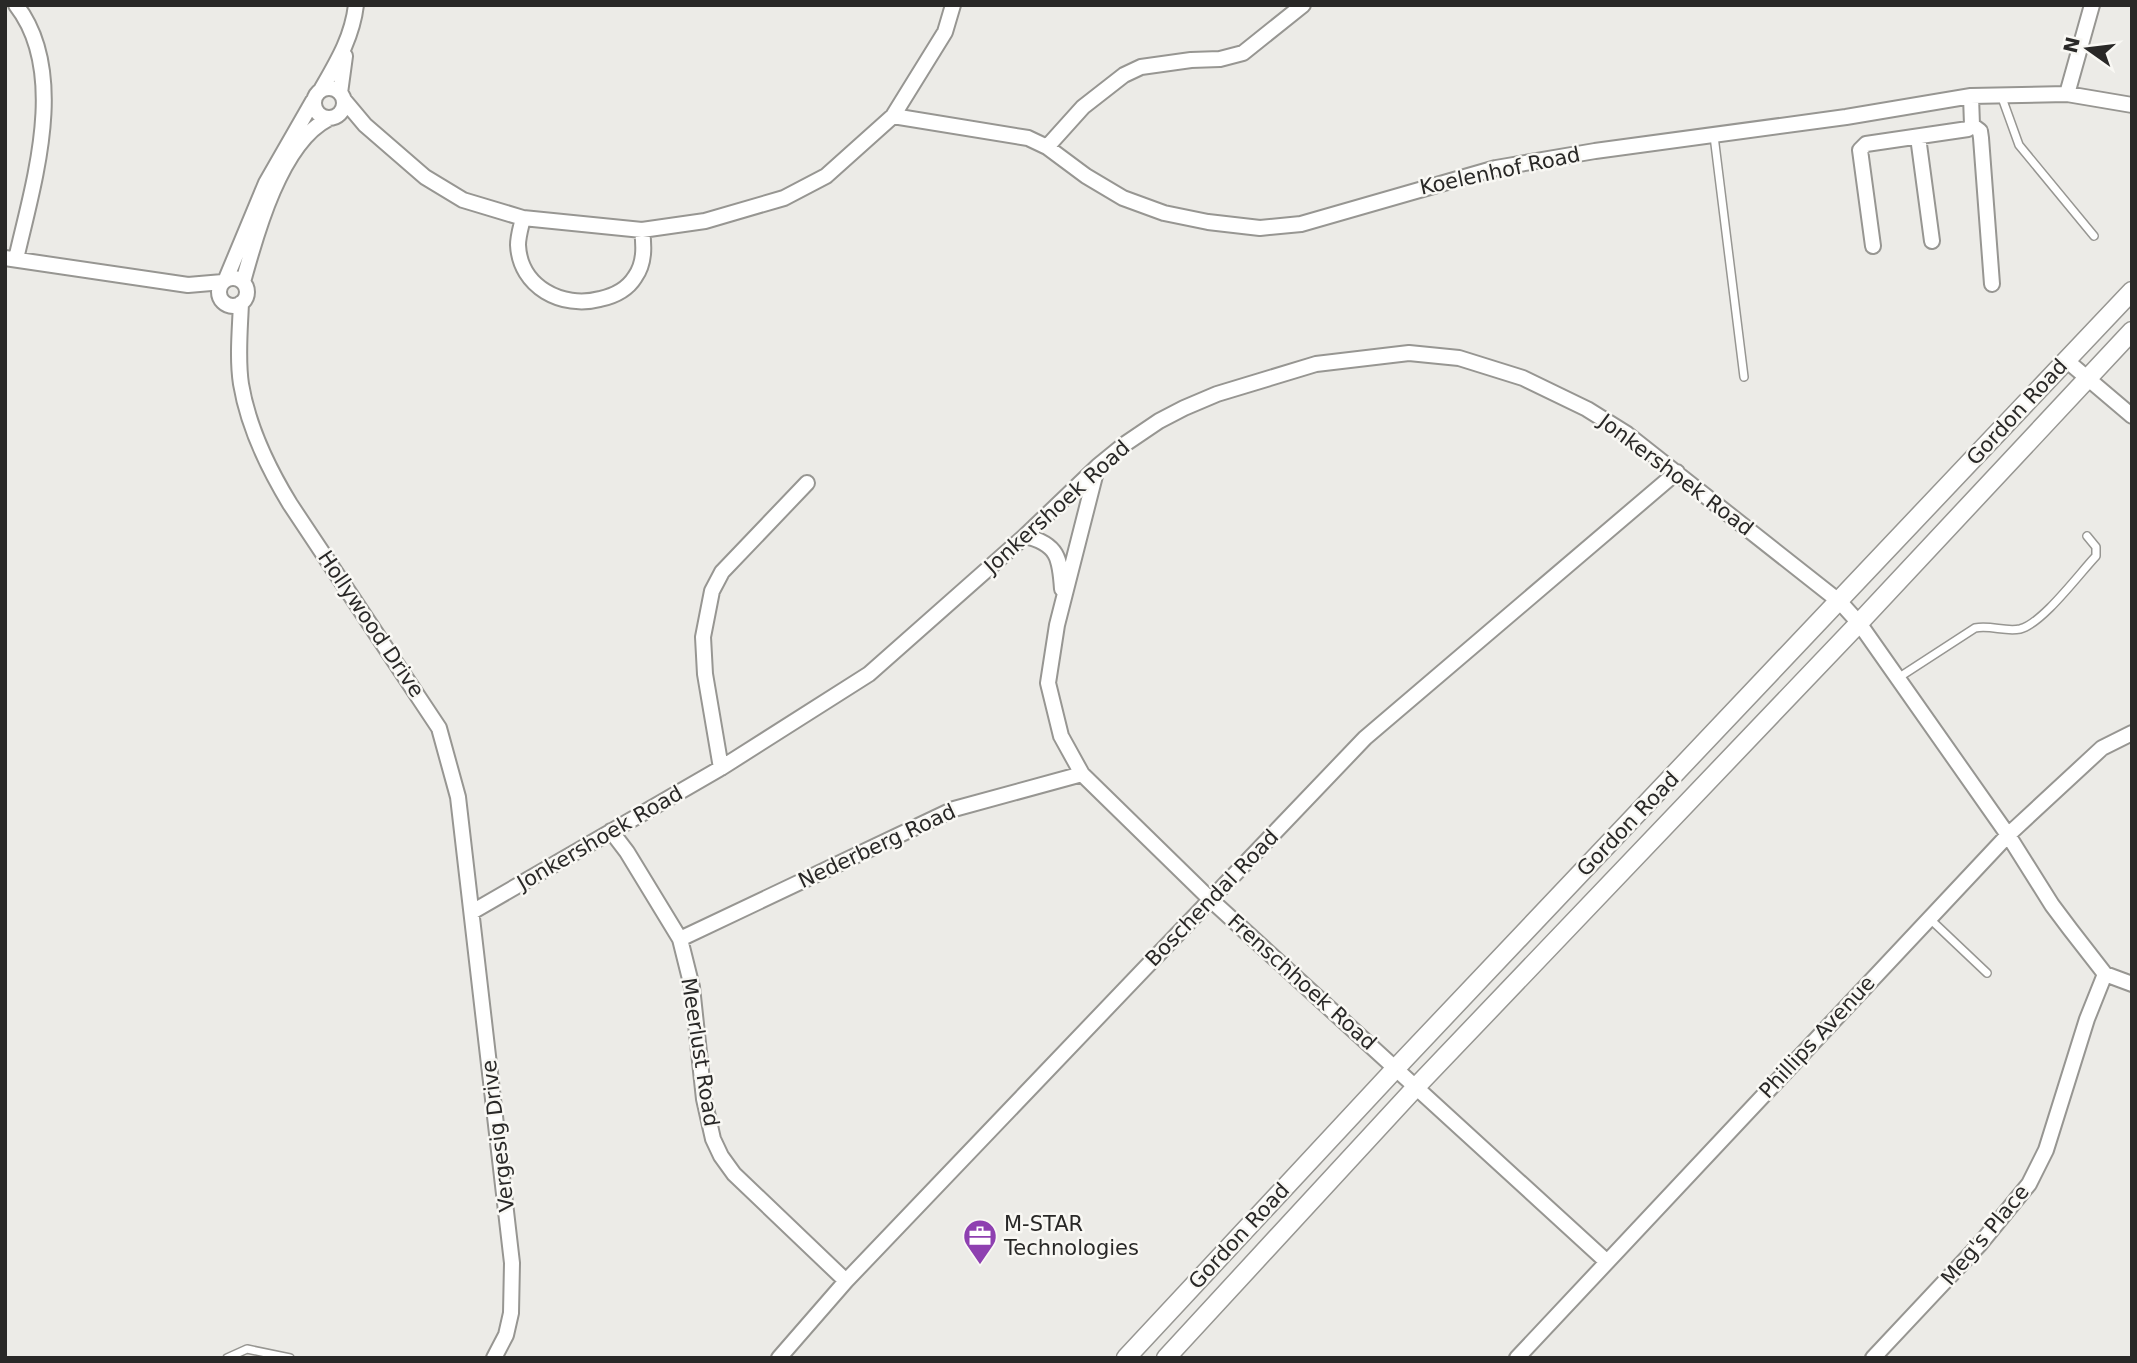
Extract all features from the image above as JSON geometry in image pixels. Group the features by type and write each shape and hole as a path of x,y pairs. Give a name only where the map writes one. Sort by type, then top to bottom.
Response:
{"street":[{"path":"16,5 28,20 38,52 44,95 38,161 11,259 188,285 234,278 243,282"},
{"path":"223,302 219,289 265,183 346,47 354,26 356,5"},
{"path":"317,96 334,89 365,125 425,177 463,200 523,218 642,230 705,221 784,198 826,176 893,116 945,32 953,5"},
{"path":"1047,146 1083,107 1124,75 1141,67 1220,59 1243,53 1303,5"},
{"path":"2067,94 2092,5"},
{"path":"188,285 232,306 241,303 246,295 243,282 276,184 305,137 316,125 331,118 344,107 342,97 346,47"},
{"name":"Koelenhof Road","path":"893,116 1028,138 1047,146 1086,176 1124,198 1164,213 1260,228 1301,224 1496,168 1971,96 2067,94 2132,105"},
{"path":"317,96 317,114 365,125"},
{"path":"1873,246 1860,150 1866,144 1968,129 1972,125 1971,96"},
{"path":"1972,125 1980,131 1981,138 1992,284"},
{"path":"1918,137 1932,241"},
{"path":"523,218 518,246 529,279 546,293 575,302 589,302 625,290 636,277 642,261 642,230"},
{"name":"Gordon Road","path":"1126,1358 1396,1068 2132,292"},
{"name":"Hollywood Drive","path":"223,302 239,348"},
{"name":"Hollywood Drive","path":"241,303 240,383 250,422 275,478 439,728 458,797 472,912"},
{"name":"Gordon Road","path":"1166,1358 1416,1087 1859,623 2132,331"},
{"name":"Jonkershoek Road","path":"472,912 721,768 869,674 1025,536 1098,466 1159,421 1217,394 1317,364 1409,353 1459,358 1523,379 1587,409 1627,434 1677,472 1840,602 1859,623 2008,835 2052,905 2105,974"},
{"path":"2066,360 2132,416"},
{"name":"Frenschhoek Road","path":"1098,466 1057,625 1048,684 1061,736 1082,774 1211,900 1606,1261"},
{"name":"Boschendal Road","path":"779,1358 846,1281 1365,738 1677,472"},
{"path":"721,768 705,674 703,637 712,591 722,572 807,482"},
{"path":"1025,536 1044,543 1059,559 1063,604"},
{"name":"Phillips Avenue","path":"1517,1358 2008,835 2102,748 2132,733"},
{"name":"Nederberg Road","path":"680,939 954,809 1082,774"},
{"name":"Meerlust Road","path":"611,831 680,939 692,987 704,1099 713,1139 721,1156 734,1174 846,1281"},
{"name":"Vergesig Drive","path":"472,912 512,1263 511,1313 506,1335 494,1358"},
{"path":"2105,974 2132,984"},
{"name":"Meg's Place","path":"1873,1358 1980,1244 2029,1184 2046,1150 2087,1019 2105,974"}],"lane":[{"path":"2001,95 2019,145 2094,236"},
{"path":"1714,136 1744,377"},
{"path":"1898,678 1975,628 1988,626 2015,630 2036,622 2095,556 2096,547 2087,536"},
{"path":"1929,918 1987,973"},
{"path":"227,1358 247,1349 290,1358"}],"place":[{"name":"M-STAR Technologies","path":"980,1266"}]}
